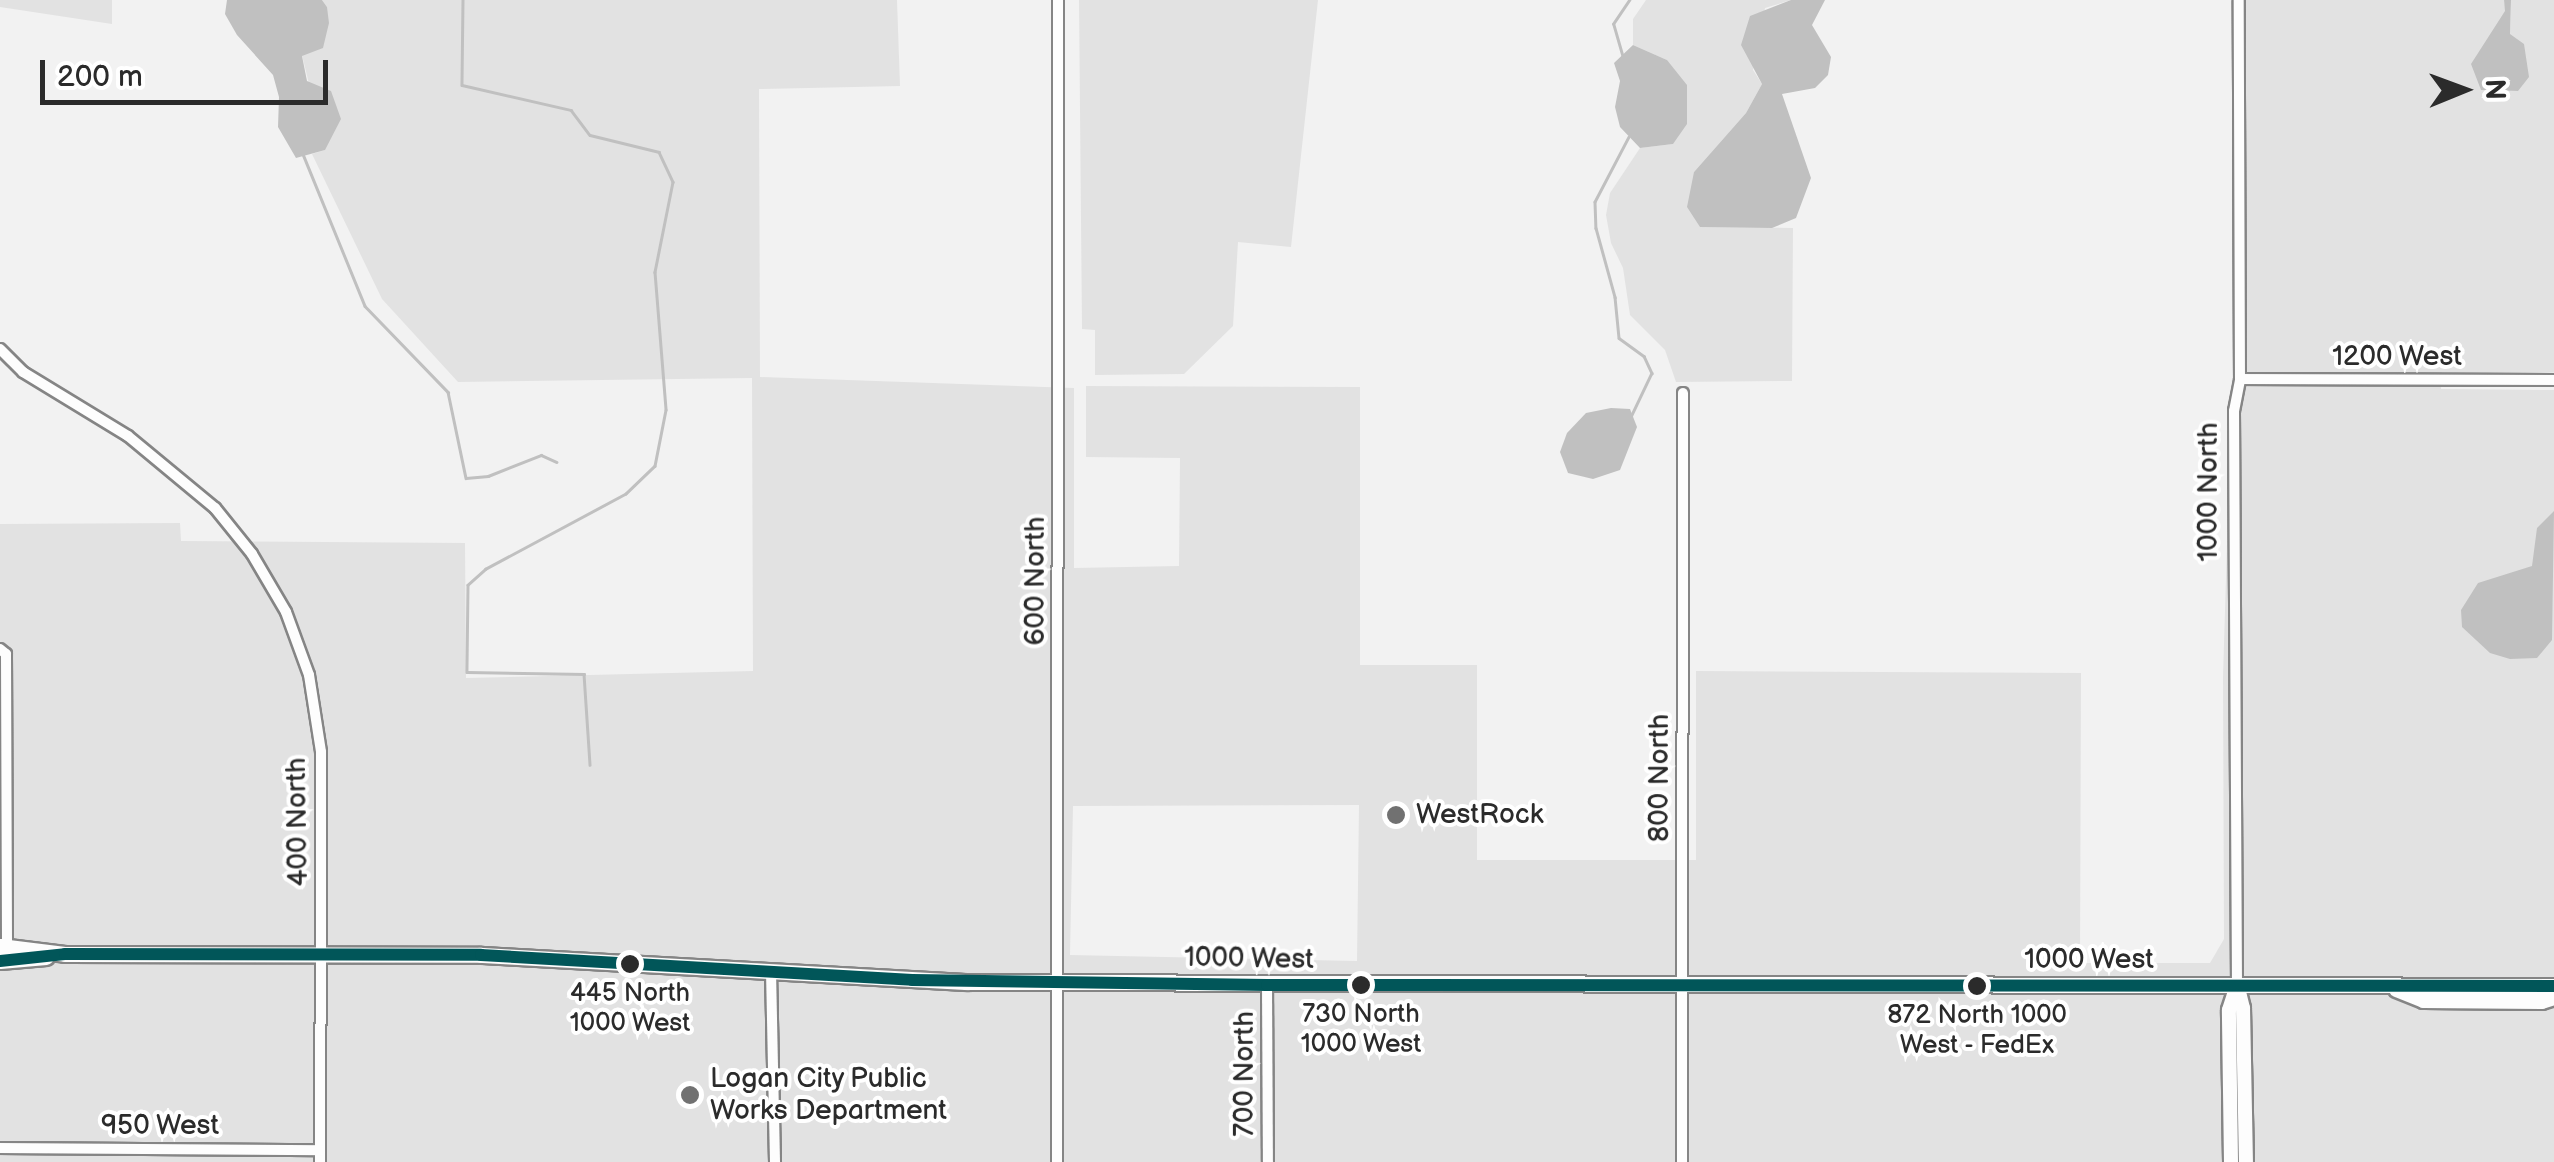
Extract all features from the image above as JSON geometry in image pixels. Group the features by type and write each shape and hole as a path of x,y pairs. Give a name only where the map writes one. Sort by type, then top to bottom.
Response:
{"main road":[{"name":"1000 West","path":"2,951 481,955 899,979 1267,985 2554,986"},
{"path":"2388,986 2422,1000 2541,1001 2554,996"}],"street":[{"name":"600 North","path":"1057,1162 1058,0"},
{"name":"1000 North","path":"2239,0 2240,379 2234,411 2237,985 2243,1008 2246,1162"},
{"name":"400 North","path":"0,349 23,372 128,436 216,508 252,554 286,612 309,675 321,752 320,1156"},
{"name":"1200 West","path":"2240,379 2554,380"},
{"name":"800 North","path":"1682,1162 1683,393"},
{"path":"2,951 3,652"},
{"path":"771,970 776,1162"},
{"name":"700 North","path":"1267,985 1268,1162"},
{"name":"1000 North","path":"2230,1162 2230,1010 2237,985"},
{"name":"950 West","path":"0,1148 320,1156"}],"shaded area":[{"path":"0,0 112,0 112,24 0,7"},
{"path":"227,0 322,0 327,7 329,23 323,48 302,56 307,81 331,91 341,119 325,150 296,158 278,127 279,97 273,75 237,35 225,14"},
{"path":"322,0 897,0 900,86 759,89 760,377 1074,388 1074,568 1179,566 1180,458 1086,457 1086,386 1360,387 1360,665 1477,665 1477,860 1696,860 1696,671 2081,673 2080,963 2210,963 2224,939 2223,677 2232,378 2245,372 2245,0 2504,0 2506,11 2492,36 2481,90 2518,91 2510,34 2511,0 2554,0 2554,372 2442,372 2441,389 2554,390 2554,1162 0,1162 0,524 180,523 181,541 465,543 466,678 753,671 752,378 458,382 382,299 312,154 325,150 302,55 327,7","holes":["1359,805 1357,961 1070,955 1073,806"]},
{"path":"1079,0 1318,0 1291,247 1238,242 1233,326 1184,374 1095,375 1095,330 1082,329"},
{"path":"1646,0 1791,0 1765,8 1753,70 1762,84 1746,113 1694,172 1700,227 1793,228 1792,381 1676,382 1665,350 1630,315 1623,268 1611,243 1606,215 1610,193 1640,148 1673,144 1667,60 1633,45 1633,19"},
{"path":"1791,0 1825,0 1812,25 1831,57 1828,75 1815,88 1782,94 1811,178 1796,218 1772,228 1700,227 1687,207 1694,172 1746,113 1762,84 1741,45 1750,16"},
{"path":"2504,0 2511,0 2510,34 2524,44 2529,77 2518,91 2481,90 2471,64 2505,11"},
{"path":"1633,45 1667,60 1687,85 1687,124 1673,144 1640,148 1620,127 1615,107 1620,81 1614,63"},
{"path":"1630,409 1637,427 1620,470 1593,479 1568,473 1560,452 1567,433 1586,413"},
{"path":"2554,511 2552,640 2537,658 2510,659 2490,653 2462,627 2461,610 2478,583 2532,566 2537,528"}],"waterway":[{"path":"463,0 462,85 571,110 590,135 659,152 673,182 655,272 666,410 655,466 626,494 486,569 468,585 467,672 584,674 590,765"},
{"path":"1623,58 1613,24 1629,0"},
{"path":"1629,137 1595,202 1596,228 1615,297 1619,338 1644,356 1652,373 1631,417"},
{"path":"303,154 365,306 448,392 466,478 488,476 541,455 557,462"}],"transit line":[{"path":"0,961 65,954 481,955 912,980 1267,985 2554,986"}],"place":[{"name":"WestRock","path":"1396,815"},
{"name":"445 North 1000 West","path":"630,964"},
{"name":"730 North 1000 West","path":"1361,985"},
{"name":"872 North 1000 West - FedEx","path":"1977,986"},
{"name":"Logan City Public Works Department","path":"690,1095"}]}
